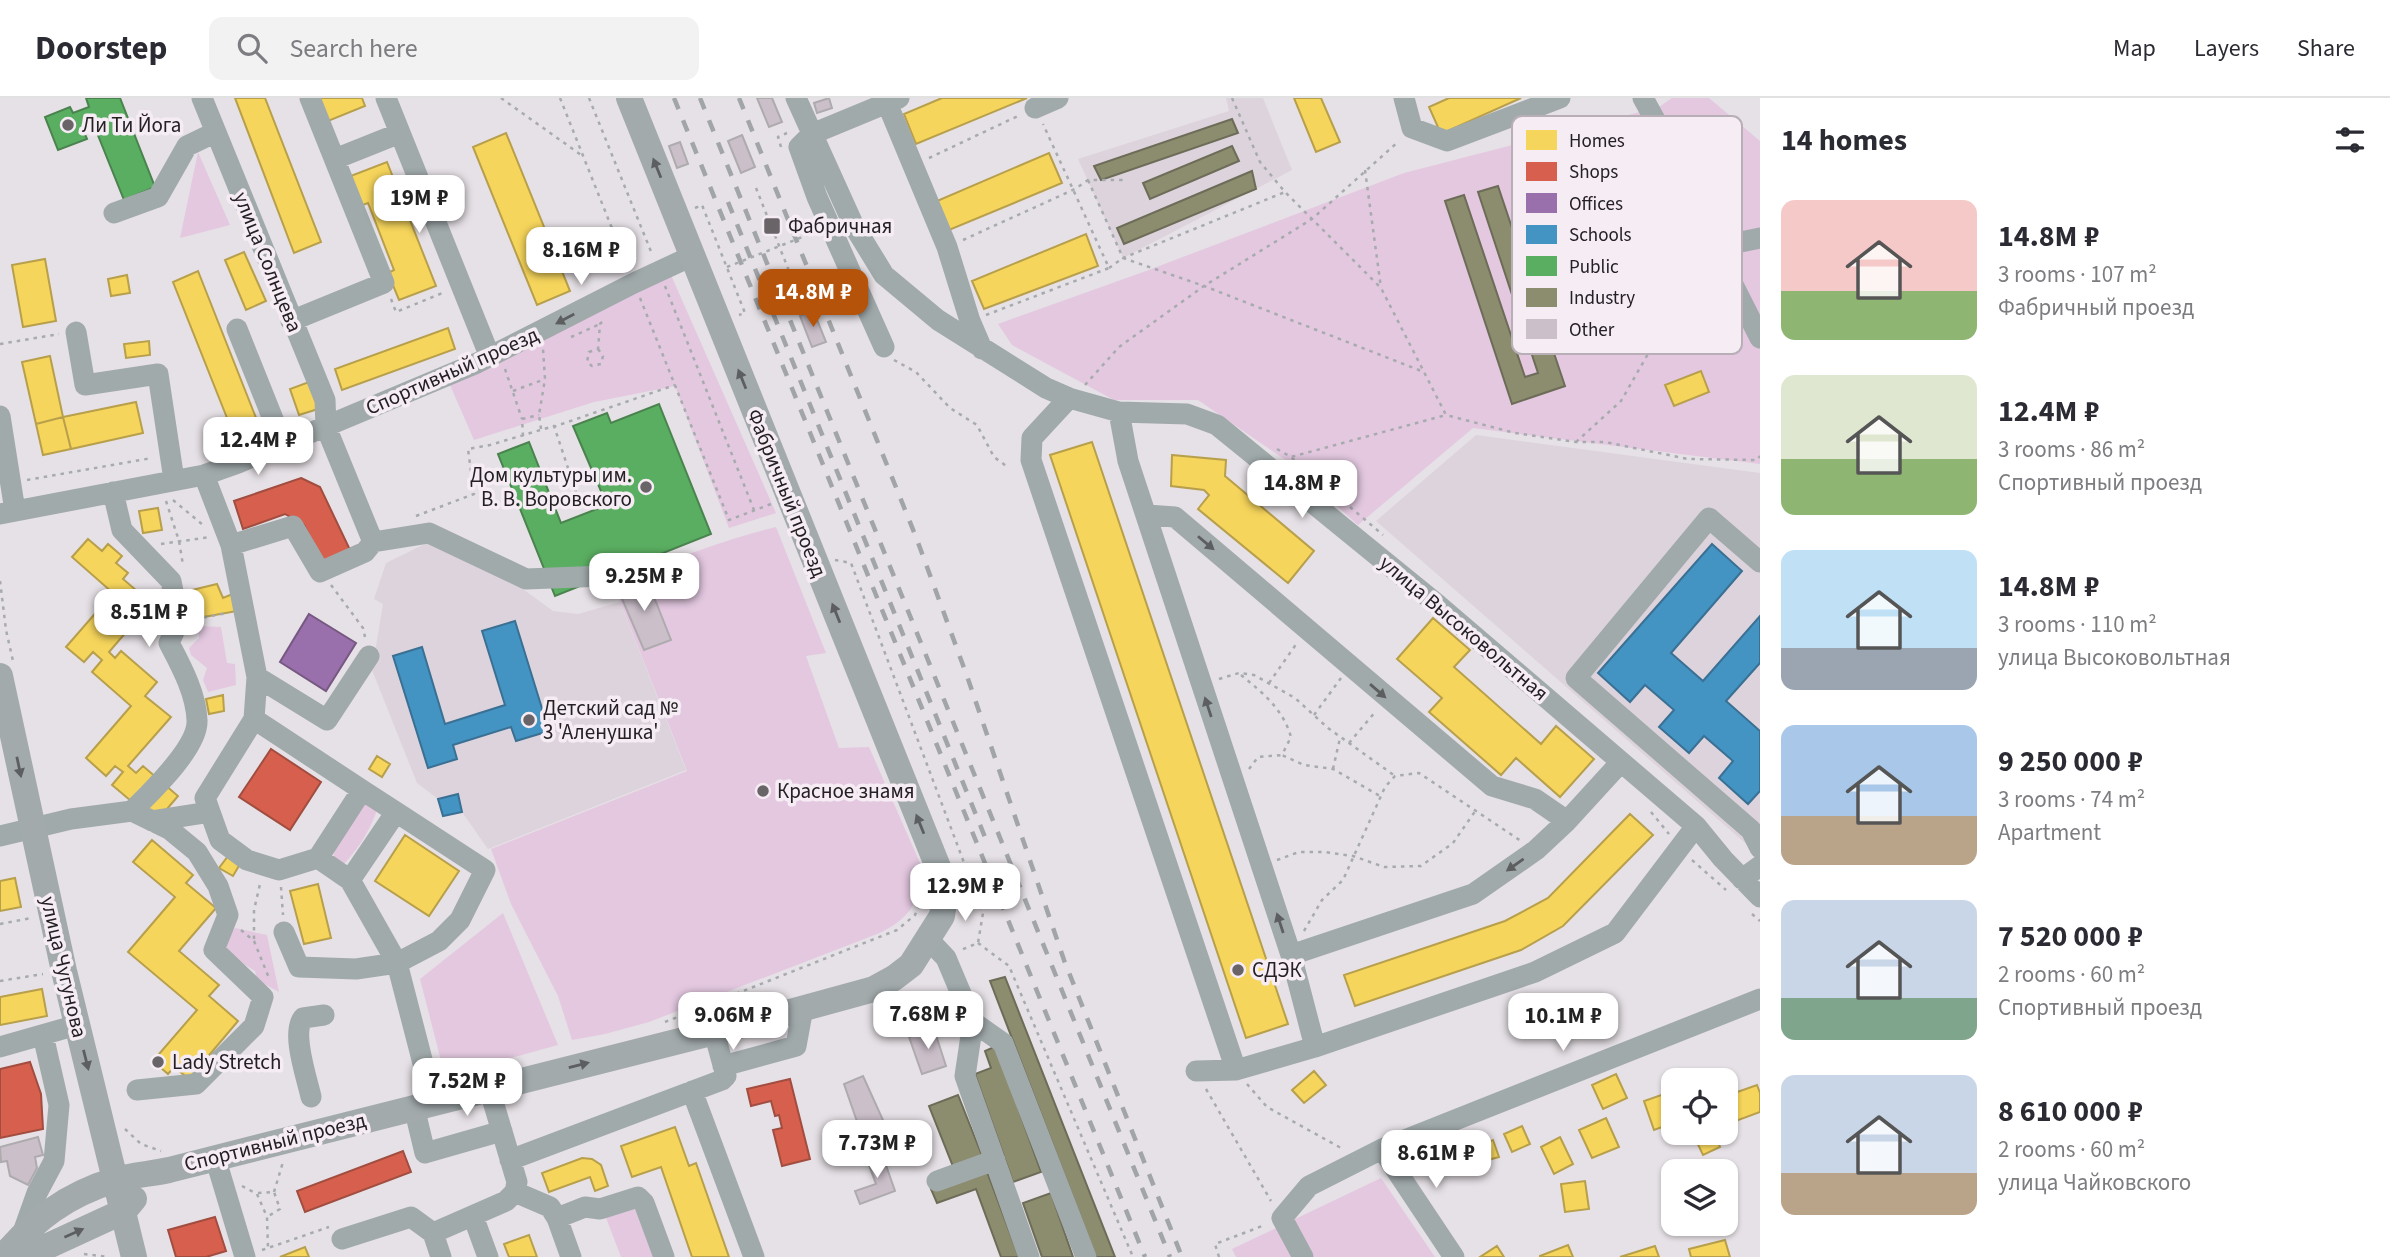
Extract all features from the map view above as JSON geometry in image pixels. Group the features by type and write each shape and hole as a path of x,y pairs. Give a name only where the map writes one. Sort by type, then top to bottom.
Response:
{"main road":[{"name":"Фабричный проезд","path":"629,98 946,887"},
{"name":"улица Чугунова","path":"0,676 4,717 134,1257"},
{"name":"Спортивный проезд","path":"3,1257 23,1246 53,1207 116,1180 159,1172 218,1167 424,1104 874,989 937,948 946,887"},
{"name":"Спортивный проезд","path":"124,1210 159,1172"},
{"path":"23,1246 124,1210"}],"street":[{"name":"улица Солнцева","path":"202,98 325,400 326,427 373,542"},
{"path":"291,321 384,283 310,98"},
{"path":"386,98 461,286 496,360"},
{"name":"улица Высоковольтная","path":"796,98 854,226 884,275 938,320 1046,388 1069,398 1119,412 1187,414 1217,425 1304,494 1696,826 1736,886 1755,904"},
{"path":"1035,108 1058,98"},
{"path":"1404,98 1412,128 1447,141 1512,116"},
{"path":"1513,116 1560,98"},
{"path":"1643,98 1653,116"},
{"path":"884,347 799,148 813,134 893,101 913,165 947,247 970,321 982,349"},
{"path":"114,213 158,197 187,146 216,132"},
{"path":"335,159 400,133"},
{"path":"1742,242 1760,238"},
{"name":"Спортивный проезд","path":"7,513 204,475 496,360 634,283 692,256"},
{"path":"1742,302 1760,338"},
{"path":"237,329 284,444"},
{"path":"76,332 85,385 158,374 174,480"},
{"path":"1069,398 1032,438 1031,460 1236,1070"},
{"path":"1119,412 1128,461 1261,866 1299,952 1315,1047"},
{"path":"0,416 10,482 7,513"},
{"path":"204,475 231,545 257,677 254,719 205,797 220,840 247,860 279,869 318,858 362,790"},
{"path":"113,492 122,530 171,581 178,621 169,643 192,694 198,722 186,749 168,775 131,811"},
{"path":"1147,515 1175,517 1492,786 1535,800 1567,821"},
{"path":"1757,832 1576,678 1709,518 1760,562"},
{"path":"231,545 293,526 320,572 365,552 373,542 429,533 526,579 632,575"},
{"path":"257,677 327,720 369,656"},
{"path":"254,719 485,870 460,920 439,942 397,963 356,969 299,967 284,932"},
{"path":"1299,952 1473,894 1536,850 1567,821 1621,762"},
{"path":"0,836 71,819 131,811 169,829 197,852 218,886 228,915 214,950 263,997 254,1026 196,1084 137,1090"},
{"path":"152,821 210,812"},
{"path":"350,880 396,812"},
{"path":"1196,1071 1236,1070 1315,1047 1535,972 1615,933 1696,826"},
{"path":"318,858 350,880 397,963 424,1104 425,1153 502,1131"},
{"path":"1736,886 1760,866"},
{"path":"937,948 973,1021 1003,1043 1086,1257"},
{"path":"1303,1257 1282,1218 1309,1186 1382,1149 1760,999"},
{"path":"723,1066 796,1046 803,1009"},
{"path":"311,1097 298,1038 299,1023 303,1018 324,1015"},
{"path":"973,1021 965,1076 1029,1257"},
{"path":"0,1047 77,1025"},
{"path":"510,1160 724,1078 714,1032"},
{"path":"23,1246 37,1192 54,1161 59,1105 43,1035"},
{"path":"433,1233 506,1201 515,1192 517,1182 489,1088"},
{"path":"692,1091 754,1257"},
{"path":"1382,1149 1454,1257"},
{"path":"937,1181 995,1160"},
{"path":"218,1167 245,1256"},
{"path":"515,1192 553,1209 571,1257"},
{"path":"557,1218 585,1207 600,1209 638,1197 644,1203 664,1257"},
{"path":"473,1216 488,1257"},
{"path":"342,1239 411,1217 433,1233 441,1257"}],"path":[{"path":"501,98 584,157"},
{"path":"560,98 729,520 780,500"},
{"path":"589,98 754,510"},
{"path":"1232,98 1260,162 1381,288 1446,415"},
{"path":"913,165 1035,108 1110,268"},
{"path":"1069,398 1082,388 1119,347 1204,286 1312,219 1412,128"},
{"path":"782,149 778,137 790,132"},
{"path":"1365,170 1381,288"},
{"path":"1088,180 1123,258 1204,286 1424,372"},
{"path":"947,247 1075,189 1088,180 1124,180"},
{"path":"755,188 799,296"},
{"path":"970,321 1110,268 1123,258 1286,192"},
{"path":"702,205 745,313"},
{"path":"727,267 815,232"},
{"path":"384,283 396,312 461,286"},
{"path":"598,350 589,352 587,362 593,366 601,364 603,356 598,350 600,324 607,317"},
{"path":"0,344 76,332"},
{"path":"884,347 895,361 916,372 950,408 977,425 994,457 1009,468"},
{"path":"541,430 539,415 545,379 543,349"},
{"path":"1576,442 1621,401 1647,354"},
{"path":"496,360 513,391 522,419 523,436"},
{"path":"513,391 545,379"},
{"path":"410,519 474,494 468,449 523,436 676,386"},
{"path":"522,419 539,415"},
{"path":"1304,494 1291,457 1446,415 1515,433 1576,442 1605,442 1688,459 1757,460 1760,456"},
{"path":"553,426 581,507"},
{"path":"10,482 171,455"},
{"path":"137,547 216,536 162,492 179,541"},
{"path":"812,554 851,563 983,913 978,943"},
{"path":"320,572 363,628 369,656"},
{"path":"178,621 244,610"},
{"path":"1269,683 1308,629"},
{"path":"1314,715 1351,667"},
{"path":"1239,673 1270,698 1287,723 1291,737 1282,755"},
{"path":"1201,684 1239,673 1254,675 1295,698 1340,737 1395,776"},
{"path":"1349,743 1386,698"},
{"path":"1332,769 1340,737"},
{"path":"1233,780 1251,768 1258,757 1282,755 1304,765 1332,769 1380,796"},
{"path":"1299,952 1304,930 1322,900 1343,880 1380,796 1395,776 1419,773 1536,850"},
{"path":"1647,808 1679,848 1736,886"},
{"path":"1261,866 1300,852 1324,852 1353,856 1384,867 1421,866 1453,843 1476,810"},
{"path":"279,869 284,932"},
{"path":"263,997 272,988 254,941 254,910 260,884 279,869"},
{"path":"1755,904 1760,921"},
{"path":"0,924 52,913"},
{"path":"233,923 254,941"},
{"path":"937,948 978,943 1009,966 1133,1257"},
{"path":"0,981 64,971"},
{"path":"1236,1070 1267,1107 1361,1159"},
{"path":"1196,1071 1282,1218 1215,1244 1219,1257"},
{"path":"267,1217 280,1209 274,1192 284,1159"},
{"path":"218,1167 257,1194 267,1217 268,1248"},
{"path":"257,1194 274,1192"},
{"path":"245,1256 332,1226 342,1239"},
{"path":"75,1253 109,1257"}],"shaded area":[{"path":"1226,98 1263,98 1292,170 1123,258 1078,159 1229,111"},
{"path":"1672,98 1709,98 1730,116 1624,116 1659,107"},
{"path":"1742,126 1760,141 1760,464 1473,428 1358,525 1287,461 1198,400 1114,400 1012,345 998,324 1404,173 1512,145 1512,354 1742,354"},
{"path":"198,152 230,225 180,238"},
{"path":"671,275 776,513 729,528 675,386 594,402 474,440 450,385"},
{"path":"1476,435 1760,473 1760,856 1376,521"},
{"name":"Красное знамя","path":"776,527 826,653 806,656 839,748 869,747 920,863 921,876 917,898 906,915 877,934 649,1022 572,1040 558,996 511,904 491,849 687,771 614,586 648,576 646,570 678,558"},
{"name":"Детский сад № 3 'Аленушка'","path":"431,541 516,584 553,611 578,614 620,602 686,770 488,849 462,812 443,816 438,799 417,783 372,670 383,604 374,599 386,563"},
{"path":"199,626 221,627 227,663 235,664 236,685 208,692 203,680 207,668 191,655 189,648 199,638"},
{"path":"369,800 378,806 364,837 343,865 333,862 345,828"},
{"path":"503,913 558,1045 445,1076 420,979"},
{"path":"235,928 267,935 279,992 257,980 255,971 234,958 223,942"},
{"path":"1381,1178 1435,1257 1236,1257 1232,1249"},
{"path":"633,1204 653,1257 621,1257 605,1215"}],"building: Homes":[{"path":"235,98 265,98 321,242 294,253"},
{"path":"319,98 362,98 365,106 328,121"},
{"path":"942,98 1027,98 916,144 904,114"},
{"path":"1294,98 1321,98 1340,142 1316,152"},
{"path":"1449,98 1521,98 1441,134 1429,107"},
{"path":"506,133 570,291 537,305 473,147"},
{"path":"1049,153 1062,183 949,230 937,201"},
{"path":"387,162 436,286 399,300 388,273 394,270 368,203 360,206 348,177"},
{"path":"1086,234 1098,266 984,309 972,281"},
{"path":"244,252 266,301 246,310 225,260"},
{"path":"45,259 56,321 23,327 12,265"},
{"path":"198,271 260,428 235,438 173,282"},
{"path":"127,275 130,293 111,296 108,279"},
{"path":"448,328 455,349 342,390 335,369"},
{"path":"149,341 150,355 126,358 124,344"},
{"path":"50,356 63,417 36,424 22,362"},
{"path":"1701,371 1709,392 1674,406 1665,385"},
{"path":"309,382 318,409 299,415 290,389"},
{"path":"136,402 143,433 71,449 63,417"},
{"path":"63,417 71,449 43,455 36,424"},
{"path":"1092,442 1288,1024 1246,1038 1050,455"},
{"path":"1172,455 1226,460 1225,476 1314,551 1288,583 1198,509 1209,495 1204,490 1171,486"},
{"path":"158,508 162,530 143,533 139,511"},
{"path":"88,539 102,551 108,544 122,556 116,563 128,573 123,579 151,603 109,652 115,658 121,651 157,682 145,696 171,717 128,766 136,773 143,766 178,796 156,822 112,785 123,772 115,766 106,776 86,758 131,706 92,672 102,660 93,652 84,662 66,647 113,593 72,557"},
{"path":"217,584 223,598 235,593 237,611 198,618 192,590"},
{"path":"1433,618 1470,650 1454,667 1541,744 1556,726 1594,759 1560,797 1516,758 1501,775 1429,712 1442,698 1397,659"},
{"path":"223,695 224,711 209,714 206,699"},
{"path":"377,756 390,764 382,777 369,769"},
{"path":"1630,814 1653,835 1563,926 1521,950 1355,1006 1344,975 1505,921 1548,898"},
{"path":"405,835 459,871 429,916 375,881"},
{"path":"152,840 193,875 186,883 216,908 179,951 219,985 209,996 238,1021 189,1079 174,1067 168,1074 153,1061 197,1010 128,952 175,897 133,862"},
{"path":"228,856 240,864 233,876 219,868"},
{"path":"15,878 21,907 0,911 0,881"},
{"path":"318,884 331,938 304,944 290,891"},
{"path":"42,989 47,1016 0,1025 0,997"},
{"path":"1314,1071 1326,1085 1304,1103 1292,1090"},
{"path":"1616,1074 1627,1098 1603,1109 1592,1085"},
{"path":"1757,1085 1760,1112 1738,1120 1738,1092"},
{"path":"1661,1095 1661,1127 1654,1130 1644,1101"},
{"path":"1606,1118 1619,1147 1592,1158 1579,1130"},
{"path":"1522,1126 1530,1144 1512,1152 1504,1134"},
{"path":"675,1127 689,1166 696,1163 729,1257 692,1257 661,1167 632,1177 621,1146"},
{"path":"1560,1137 1573,1164 1554,1174 1541,1147"},
{"path":"1493,1140 1499,1157 1488,1160 1483,1144"},
{"path":"1698,1145 1719,1145 1720,1147 1703,1155"},
{"path":"1470,1147 1474,1160 1460,1164 1456,1151"},
{"path":"582,1158 592,1159 601,1165 608,1186 595,1191 590,1177 549,1192 542,1173"},
{"path":"1585,1181 1589,1209 1565,1212 1561,1184"},
{"path":"529,1235 537,1257 509,1257 504,1244"},
{"path":"1725,1240 1730,1257 1691,1257 1689,1249"},
{"path":"1568,1245 1573,1257 1540,1257 1540,1256"},
{"path":"1497,1246 1504,1257 1480,1257"},
{"path":"1655,1246 1659,1257 1620,1257"},
{"path":"305,1247 309,1257 280,1257"}],"building: Shops":[{"path":"301,478 320,487 351,552 323,563 304,525 285,514 243,529 234,501"},
{"path":"271,749 321,782 290,830 239,797"},
{"path":"30,1062 41,1094 43,1129 0,1138 0,1069"},
{"path":"790,1079 810,1159 782,1166 773,1130 782,1128 779,1115 775,1116 771,1101 751,1106 747,1089"},
{"path":"403,1151 411,1172 305,1212 297,1191"},
{"path":"215,1217 226,1251 206,1257 176,1257 168,1230"}],"building: Offices":[{"path":"309,614 356,643 326,691 280,662"}],"building: Schools":[{"path":"1712,544 1742,571 1671,653 1703,681 1760,616 1760,663 1726,701 1760,731 1760,791 1748,804 1719,778 1733,761 1704,736 1689,753 1659,727 1674,710 1645,685 1630,702 1598,673"},
{"path":"515,621 549,731 516,741 511,727 453,745 457,759 428,768 393,656 422,647 445,724 505,705 482,631"},
{"path":"458,794 462,812 443,816 438,799"}],"building: Public":[{"path":"86,98 120,98 155,187 124,200 95,128 84,132 87,139 58,150 45,117 70,107 73,113 89,107"},
{"name":"Дом культуры им. В. В. Воровского","path":"659,404 711,534 555,596 498,454 529,442 561,523 607,505 573,426 607,413 611,423"}],"building: Industry":[{"path":"1232,119 1238,133 1101,180 1094,166"},
{"path":"1232,146 1239,161 1150,199 1143,183"},
{"path":"1252,171 1256,189 1124,244 1117,228"},
{"path":"1498,186 1512,228 1512,295 1478,192"},
{"path":"1464,195 1512,338 1512,354 1517,354 1525,377 1538,373 1532,354 1554,354 1565,386 1512,404 1445,201"},
{"path":"1005,977 1115,1257 1096,1257 990,981"},
{"path":"996,1046 1041,1172 1013,1182 975,1074 991,1068 985,1051"},
{"path":"958,1095 983,1158 954,1169 929,1106"},
{"path":"986,1169 1019,1257 1001,1257 976,1189 937,1203 931,1189"},
{"path":"1051,1193 1073,1257 1042,1257 1023,1203"}],"building: Other":[{"path":"757,98 772,98 782,122 769,127"},
{"path":"829,98 832,108 817,113 814,103"},
{"path":"742,135 755,167 741,173 728,141"},
{"path":"680,142 688,164 677,168 669,146"},
{"path":"813,310 826,342 812,347 800,316"},
{"path":"646,577 671,640 644,650 617,587"},
{"path":"934,1029 946,1066 922,1074 909,1037"},
{"path":"863,1076 887,1129 861,1133 844,1084"},
{"path":"38,1137 43,1155 35,1157 37,1168 28,1185 10,1176 7,1161 1,1162 0,1147"},
{"path":"881,1151 895,1191 860,1204 855,1191 876,1184 866,1157"}],"railway":[{"path":"674,98 1145,1257"},
{"path":"700,98 1170,1257"},
{"path":"739,98 916,537 967,676 1064,960 1182,1257"},
{"path":"728,202 989,847"}],"place":[{"name":"Ли Ти Йога","path":"68,125"},
{"name":"Фабричная","path":"772,226"},
{"name":"Дом культуры им. В. В. Воровского","path":"646,487"},
{"name":"Детский сад № 3 'Аленушка'","path":"529,720"},
{"name":"Красное знамя","path":"763,791"},
{"name":"СДЭК","path":"1238,970"},
{"name":"Lady Stretch","path":"158,1062"}]}
